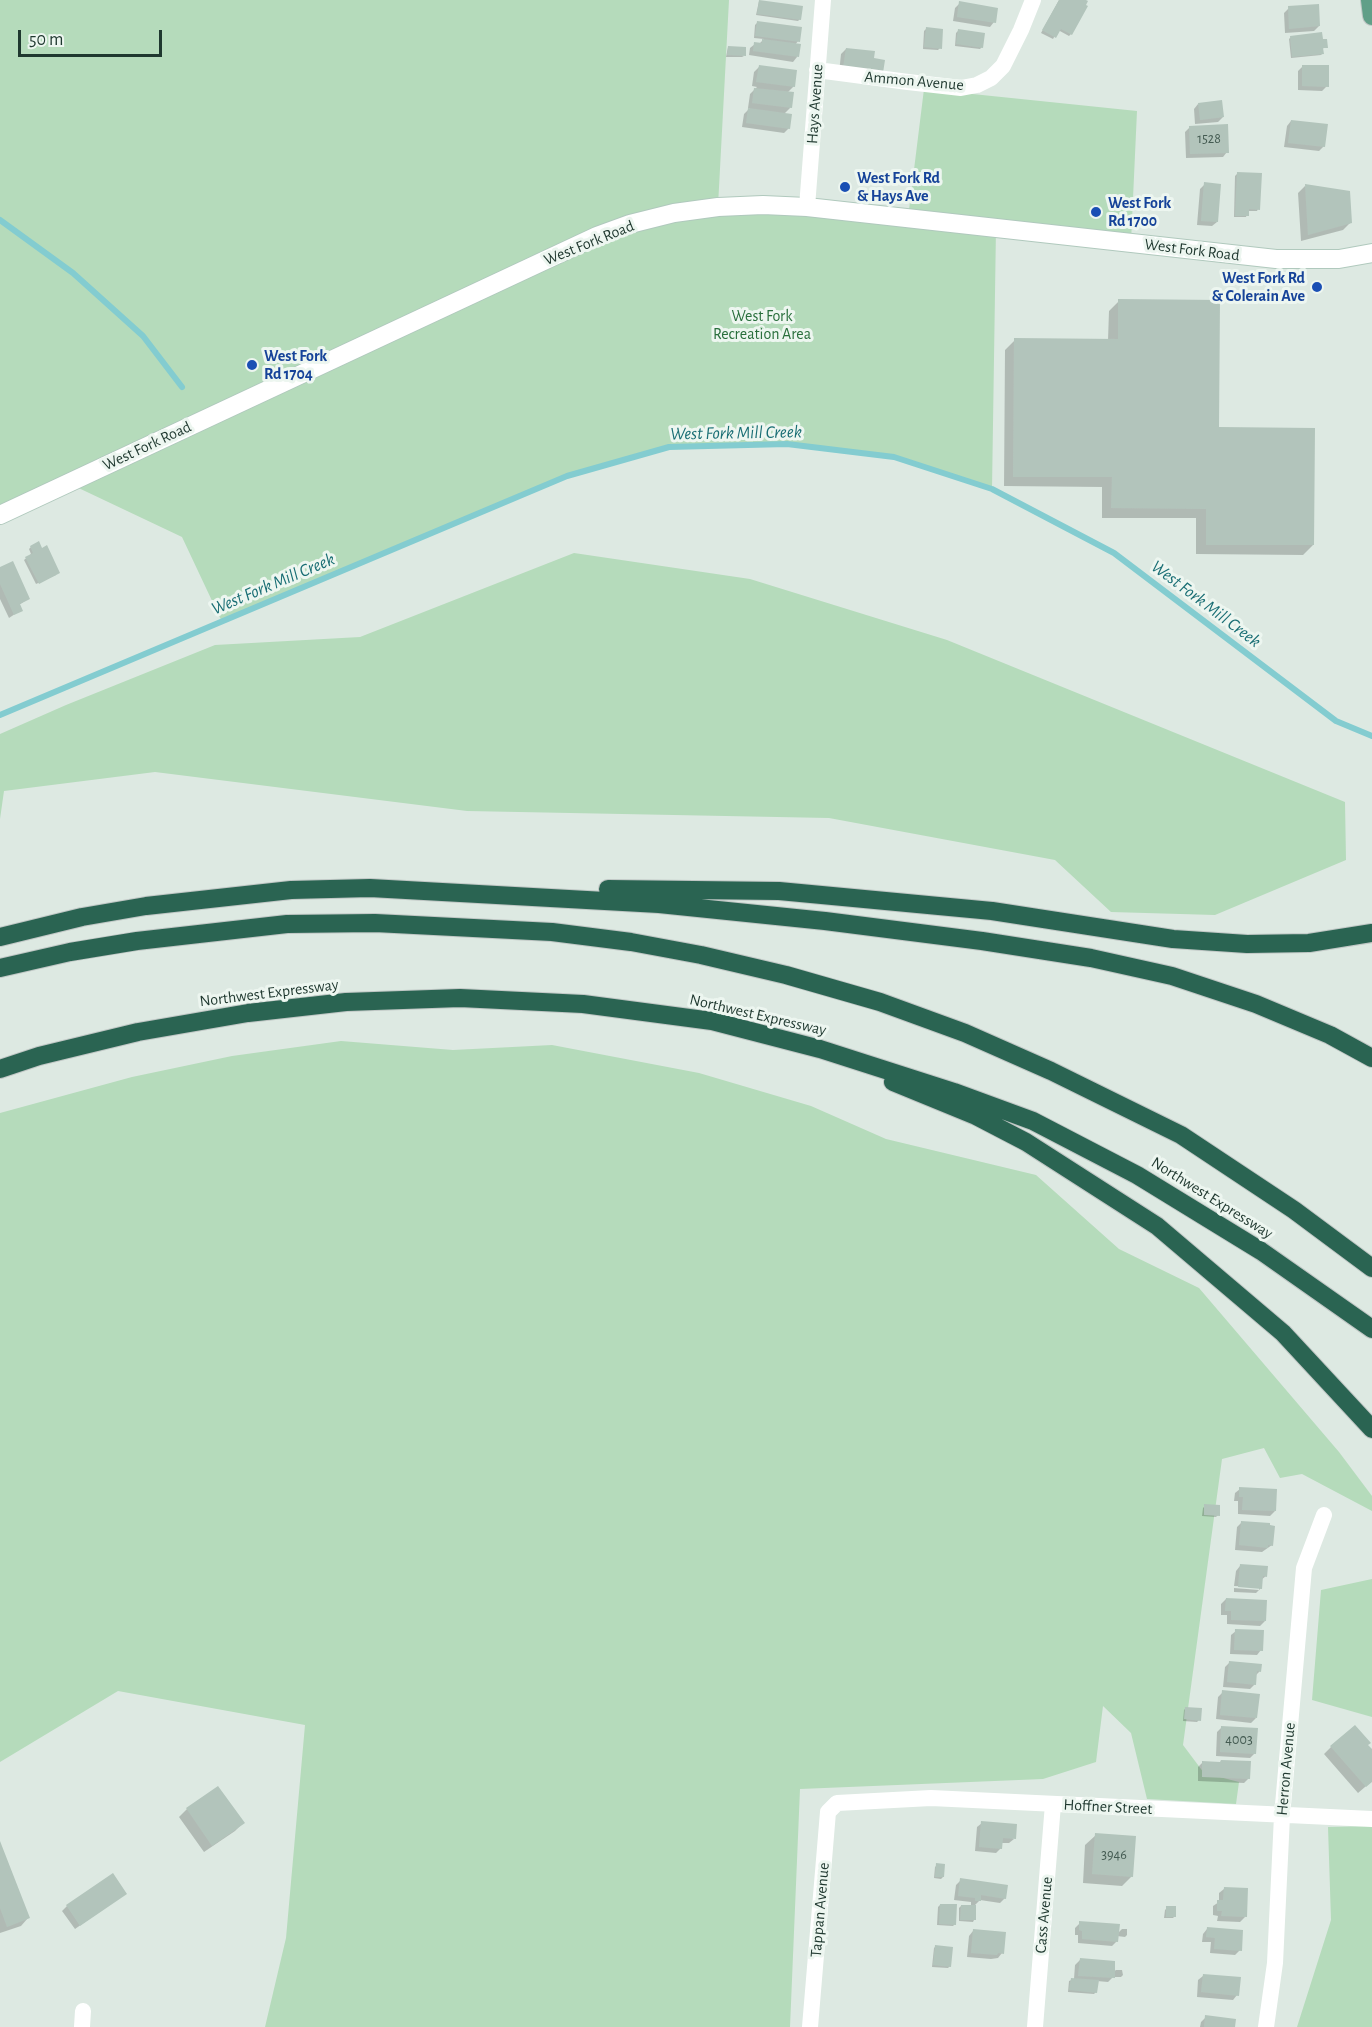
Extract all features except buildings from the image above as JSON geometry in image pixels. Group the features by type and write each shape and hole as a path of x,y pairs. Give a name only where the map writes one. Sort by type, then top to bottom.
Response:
{"highway":[{"path":"0,937 82,917 146,906 291,890 370,888 659,904 825,921 982,941 1090,958 1172,976 1256,1004 1330,1035 1372,1058"},
{"path":"553,897 607,889 779,891 992,911 1173,939 1248,944 1299,943 1372,933"},
{"name":"Northwest Expressway","path":"0,968 69,952 136,941 287,924 375,923 552,932 632,942 702,955 786,975 880,1002 965,1033 1051,1071 1181,1135 1294,1210 1372,1268"},
{"name":"Northwest Expressway","path":"0,1069 39,1056 138,1032 248,1013 346,1002 460,998 583,1004 712,1021 820,1049 954,1092 1033,1121 1137,1175 1262,1251 1372,1329"},
{"path":"820,1049 920,1095 996,1126 1157,1226 1283,1333 1372,1429"}],"main road":[{"path":"1370,0 1372,16"}],"street":[{"name":"Hays Avenue","path":"807,207 823,0"},
{"name":"Ammon Avenue","path":"817,70 961,88 977,85 992,78 1003,66 1033,0"},
{"name":"West Fork Road","path":"0,515 597,236 630,224 674,213 718,207 762,205 807,207 1276,259 1339,259 1372,253"},
{"name":"Herron Avenue","path":"1266,2027 1275,1963 1282,1816 1304,1568 1324,1515"},
{"name":"Hoffner Street","path":"843,1802 931,1798 1372,1819"},
{"name":"Tappan Avenue","path":"810,2027 828,1812 837,1803 843,1802"},
{"name":"Cass Avenue","path":"1035,2027 1053,1804"}],"green space":[{"name":"West Fork Recreation Area","path":"0,0 729,0 718,206 908,218 924,89 1137,111 1131,242 996,228 992,489 894,457 787,444 669,447 567,476 222,622 182,537 68,483 0,515"},
{"path":"574,553 750,579 947,640 1345,802 1346,860 1215,915 1111,912 1055,860 829,818 467,811 155,772 4,791 0,819 0,734 215,645 360,637"},
{"path":"341,1041 453,1050 552,1045 699,1073 811,1106 886,1139 1036,1175 1119,1249 1199,1288 1339,1452 1372,1496 1372,1511 1302,1474 1280,1478 1264,1448 1222,1459 1183,1745 1204,1773 1239,1782 1236,1804 1147,1799 1131,1733 1103,1706 1096,1762 1043,1779 800,1789 790,2027 265,2027 286,1938 305,1725 118,1691 0,1762 0,1113 132,1077 232,1056"},
{"path":"1372,1579 1372,1717 1312,1700 1321,1590"},
{"path":"1372,1826 1372,2027 1297,2027 1331,1920 1328,1827"}],"waterway":[{"path":"0,220 73,273 143,336 182,387"},
{"name":"West Fork Mill Creek","path":"0,715 567,476 669,447 787,444 894,457 992,489 1114,553 1336,721 1372,736"}],"place":[{"name":"West Fork Rd & Hays Ave","path":"845,187"},
{"name":"West Fork Rd 1700","path":"1096,212"},
{"name":"West Fork Rd & Colerain Ave","path":"1317,287"},
{"name":"West Fork Rd 1704","path":"252,365"}]}
